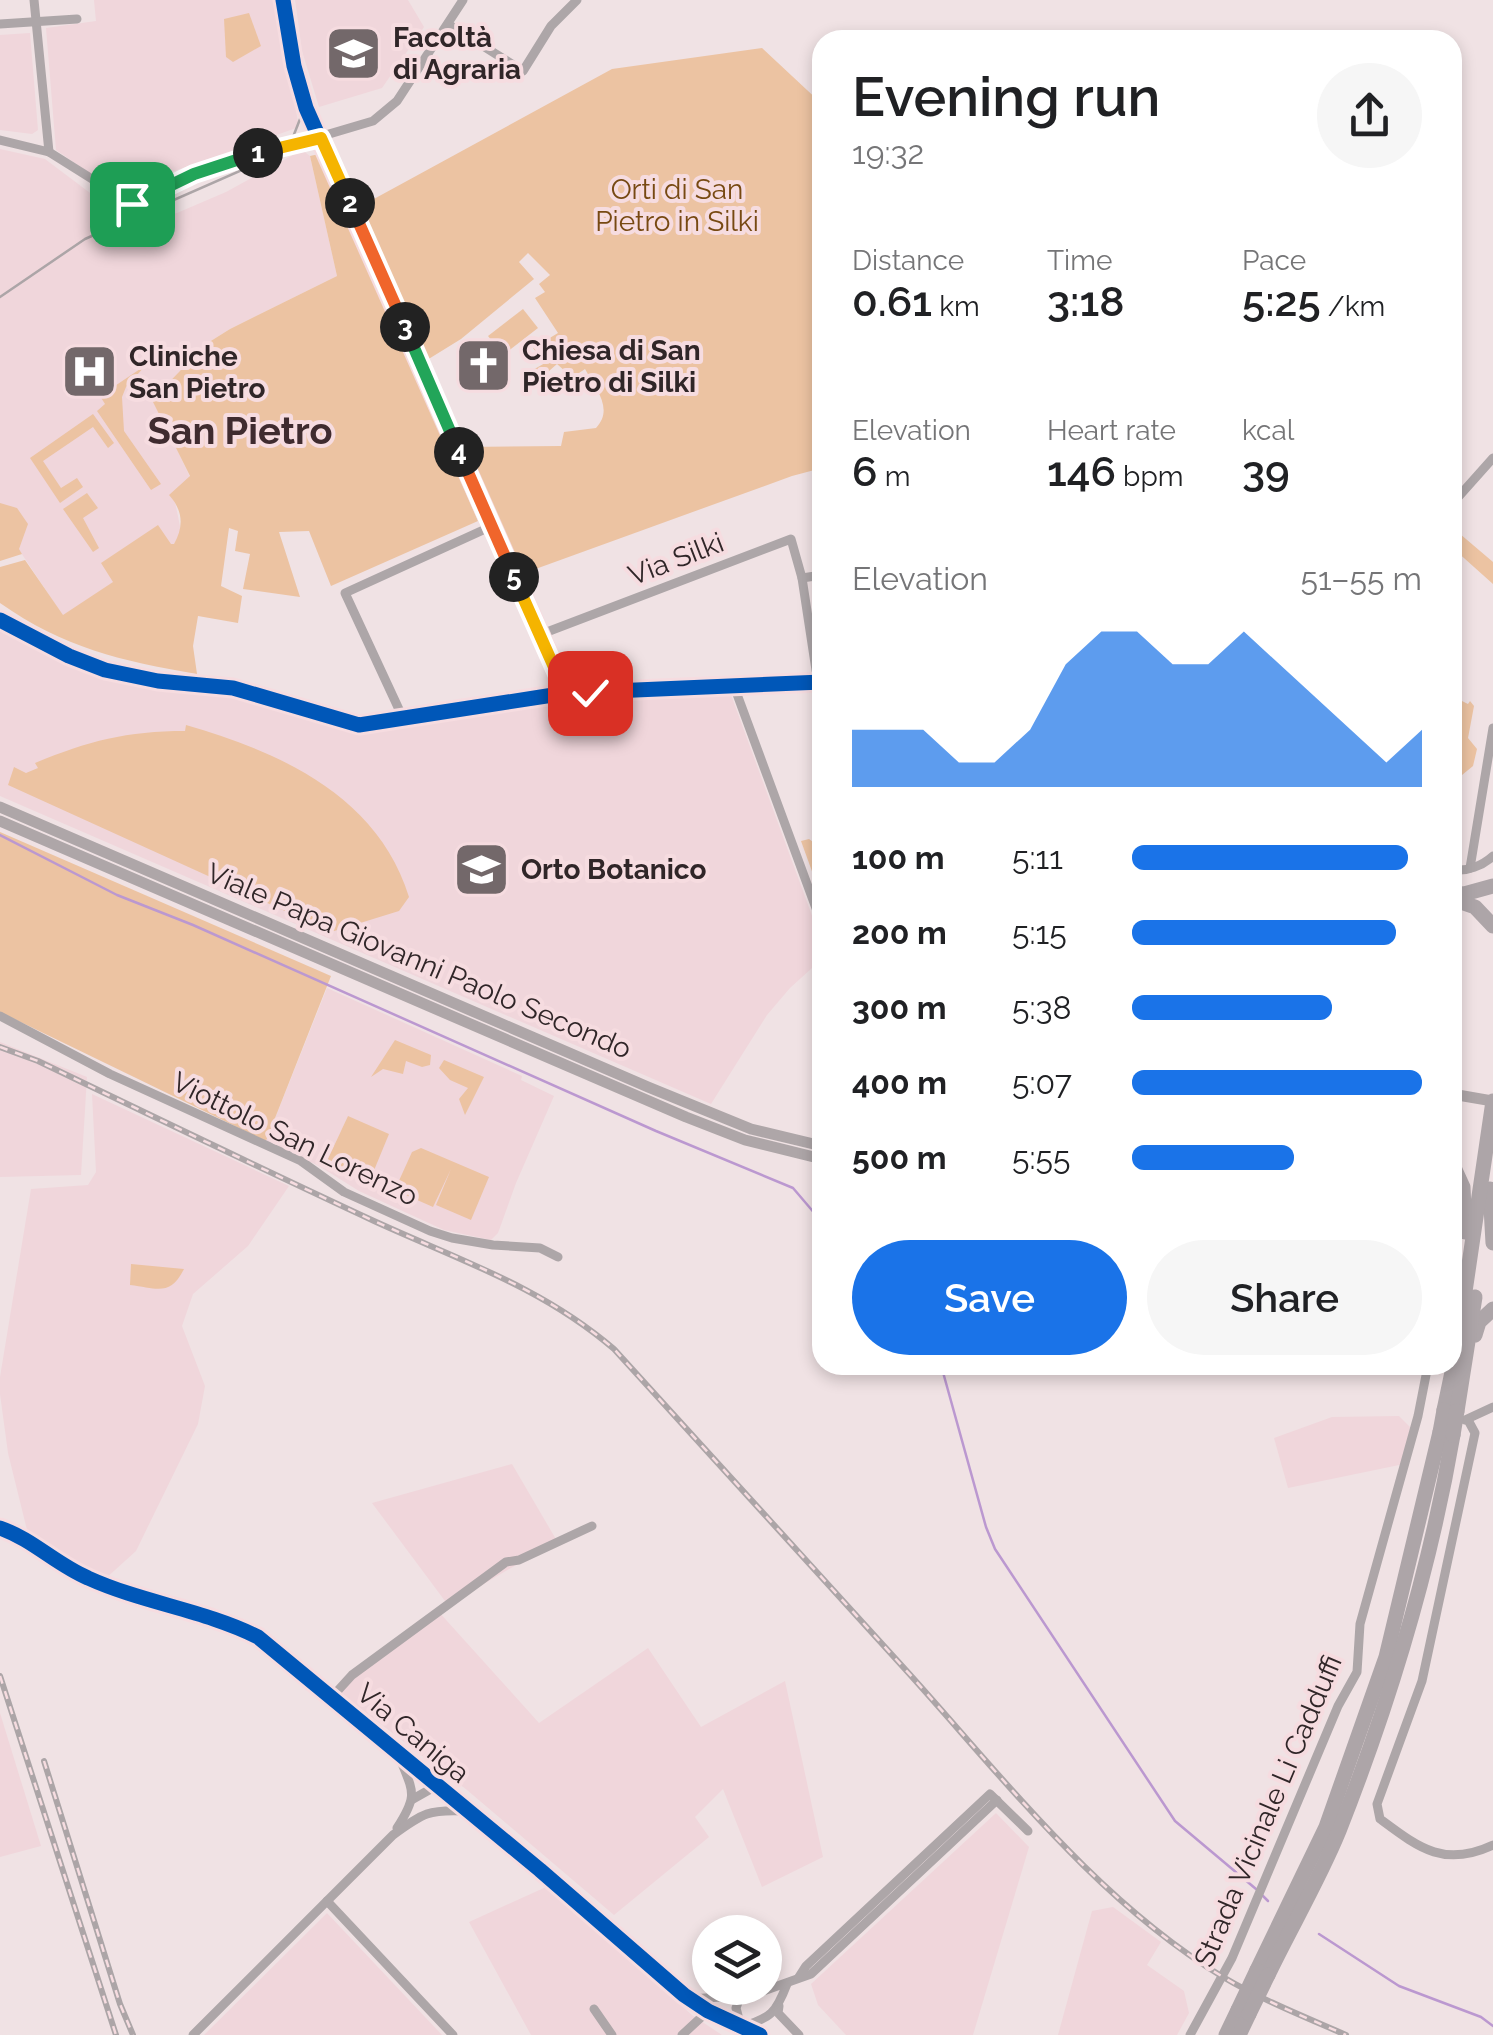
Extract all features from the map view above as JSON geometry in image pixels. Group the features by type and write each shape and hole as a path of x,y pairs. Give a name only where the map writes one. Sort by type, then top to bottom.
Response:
{"highway":[{"path":"1462,894 1493,886"},
{"path":"1462,901 1475,907 1493,926"},
{"path":"1462,1347 1493,1101"},
{"path":"1462,1349 1493,1172"},
{"path":"1462,1185 1466,1218 1462,1328"},
{"path":"1490,1189 1493,1243"},
{"path":"1462,1353 1479,1322 1493,1309"},
{"path":"1238,2035 1263,1972 1338,1834 1398,1662 1444,1486 1446,1433 1456,1414 1459,1375"},
{"path":"1226,2035 1244,2012"}],"main road":[{"name":"Viale Papa Giovanni Paolo Secondo","path":"0,807 648,1087 751,1129 812,1144"},
{"name":"Viale Papa Giovanni Paolo Secondo","path":"0,821 686,1117 746,1140 812,1157"},
{"path":"1462,1096 1493,1101"},
{"name":"Via Caniga","path":"0,1528 22,1537 91,1580 226,1621 258,1637 690,1999 751,2032"}],"street":[{"path":"34,0 49,152"},
{"path":"284,0 300,92 566,694"},
{"path":"0,140 49,152 100,184 125,207 194,174 373,121 396,101 462,0"},
{"path":"448,24 522,72 551,26 577,0"},
{"path":"0,24 77,19"},
{"path":"1462,493 1493,458"},
{"path":"403,718 345,593 492,526"},
{"name":"Via Silki","path":"539,635 791,540 812,636"},
{"path":"802,578 812,577"},
{"path":"0,620 105,670 158,681 233,688 358,724 566,694 812,682"},
{"path":"734,686 812,897"},
{"path":"1462,860 1493,728"},
{"path":"1462,869 1484,864 1493,856"},
{"name":"Viottolo San Lorenzo","path":"0,1016 110,1074 301,1161 344,1192 430,1230 452,1238 540,1248 558,1257"},
{"name":"Strada Vicinale Li Cadduffi","path":"1190,2035 1214,1996 1338,1706 1357,1672 1360,1624 1426,1375"},
{"path":"1418,1416 1493,1407"},
{"path":"1456,1414 1475,1433 1422,1682 1377,1804 1380,1819 1418,1847 1453,1857 1493,1845"},
{"path":"332,1698 352,1674 506,1562 519,1560 592,1526"},
{"path":"398,1754 412,1800"},
{"path":"393,1835 412,1800 436,1786"},
{"path":"431,1810 436,1786"},
{"path":"737,2005 751,2032 779,2006 806,1966 994,1797 1028,1831"},
{"path":"193,2035 393,1835 431,1810 466,1811"},
{"path":"327,1902 452,2035"},
{"path":"782,1985 792,1982"},
{"path":"779,2006 778,2013 799,2035"},
{"path":"594,2009 612,2035"},
{"path":"682,2035 708,2011"}],"shaded area":[{"path":"94,0 276,0 299,127 166,174 126,198 56,150 46,28 96,21"},
{"name":"Facoltà di Agraria","path":"295,0 408,0 424,27 382,88 319,107 302,51"},
{"path":"30,33 38,130 32,134 0,130 0,35"},
{"name":"Cliniche San Pietro","path":"0,149 45,159 122,217 143,219 177,213 226,192 302,150 310,156 337,276 206,344 153,400 190,477 175,502 181,531 174,544 63,616 0,521"},
{"name":"Orto Botanico","path":"0,625 74,666 145,686 220,692 274,708 362,724 409,723 560,699 730,692 812,916 812,968 767,1015 711,1104 0,796"},
{"path":"327,988 522,1076 521,1080 554,1096 498,1233 491,1240 444,1230 359,1191 319,1166 266,1141"},
{"path":"0,1042 87,1077 81,1175 0,1177"},
{"path":"92,1094 289,1186 248,1246 193,1294 182,1326 205,1386 198,1424 136,1551 104,1580 79,1573 28,1534 8,1453 0,1394 31,1189 88,1185 96,1172"},
{"path":"1399,1416 1410,1427 1404,1464 1288,1488 1274,1438 1332,1417"},
{"path":"512,1464 557,1541 448,1605 372,1503"},
{"path":"438,1611 539,1723 648,1648 701,1727 785,1681 823,1857 762,1887 723,1789 695,1817 709,1837 614,1915 467,1790 336,1690"},
{"path":"0,1713 41,1846 0,1857"},
{"path":"996,1813 1029,1847 973,2035 846,2035 818,2005 811,1984"},
{"path":"546,1887 692,2015 722,2035 531,2035 469,1922"},
{"path":"1113,1907 1161,1942 1147,1965 1184,1991 1189,2013 1177,2035 1058,2035 1092,1911"},
{"path":"327,1913 442,2035 204,2035"}],"green space":[{"path":"249,13 261,46 233,62 226,57 224,19"},
{"name":"Orti di San Pietro in Silki","path":"762,48 812,95 812,471 519,575 465,447 561,446 564,432 596,428 603,414 601,399 585,369 576,375 557,364 533,385 524,375 545,363 533,348 558,333 535,298 545,292 539,284 550,275 528,253 519,262 534,279 461,339 427,360 361,206 612,69"},
{"path":"319,154 478,521 331,586 309,531 279,532 300,597 243,589 250,554 235,551 238,531 229,528 221,586 242,596 238,623 198,616 193,646 197,674 143,664 70,642 0,603 0,567 25,560 63,615 113,582 101,563 158,525 174,544 180,519 169,495 190,476 152,400 206,344 337,276 310,156"},
{"path":"523,309 538,328 503,355 488,336"},
{"path":"146,365 122,397 124,431 161,484 151,490 97,411 105,404 100,396"},
{"path":"93,414 114,443 108,448 93,427 43,461 61,488 77,478 83,487 60,503 30,458"},
{"path":"87,493 98,508 83,518 99,548 93,552 63,509"},
{"path":"0,503 17,508 28,524 19,549 22,554 0,561"},
{"path":"1462,536 1493,562 1493,584 1462,556"},
{"path":"1462,701 1470,701 1474,706 1468,738 1477,749 1473,766 1462,775"},
{"path":"186,725 290,765 350,805 374,831 394,862 409,897 399,911 331,932 8,785 14,767 26,773 38,768 35,763 90,743 126,735 185,731"},
{"path":"0,832 331,976 266,1141 0,1012"},
{"path":"801,841 812,841 812,871"},
{"path":"395,1040 431,1055 430,1065 422,1067 406,1061 403,1074 383,1069 371,1077"},
{"path":"444,1060 484,1077 465,1115 459,1099 468,1088 450,1080 439,1068"},
{"path":"348,1116 389,1134 370,1180 327,1161"},
{"path":"421,1148 489,1177 471,1220 436,1205 451,1169 433,1207 390,1188 392,1183 397,1185 412,1152"},
{"path":"131,1264 184,1269 173,1284 155,1289 130,1285"}],"waterway":[{"path":"0,835 117,895 793,1188 812,1210"},
{"path":"944,1375 995,1549 1175,1821 1256,1889"},
{"path":"1262,1895 1268,1901"},
{"path":"1319,1934 1399,1986 1481,2017 1493,2026"}],"tram line":[{"path":"0,297 85,239 267,159 293,137 302,114 287,0"}],"railway":[{"path":"0,1047 38,1061 499,1276 587,1327 614,1349 1092,1874 1177,1946 1223,1977 1346,2035"},
{"path":"0,1676 116,2035"},
{"path":"44,1761 133,2035"}],"cycle path":[{"path":"283,0 306,108 566,693"},
{"path":"0,620 105,670 158,681 233,688 359,725 566,693 812,682"},
{"path":"0,1528 88,1578 258,1637 540,1870 684,1995 760,2035"}],"place":[{"name":"Facoltà di Agraria","path":"354,53"},
{"name":"Chiesa di San Pietro di Silki","path":"483,366"},
{"name":"Cliniche San Pietro","path":"90,372"},
{"name":"Orto Botanico","path":"482,869"}],"district":[{"name":"San Pietro","path":"240,430"}],"route":[{"path":"132,204 194,174 287,144 321,138 566,694 590,693"}]}
